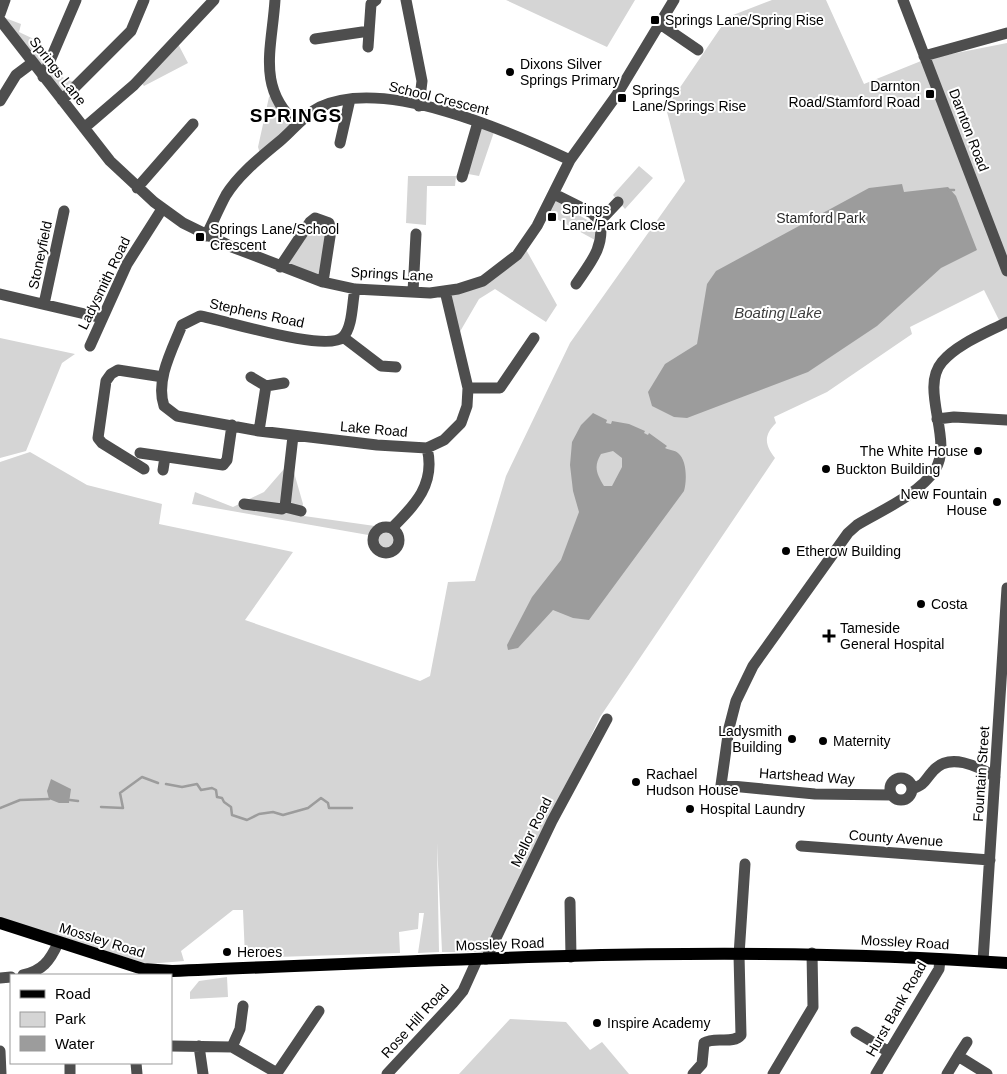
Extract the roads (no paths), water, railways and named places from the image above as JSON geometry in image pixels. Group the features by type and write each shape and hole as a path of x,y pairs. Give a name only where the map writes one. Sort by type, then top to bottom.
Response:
{"main road":[{"name":"Mossley Road","path":"0,924 142,972 571,957 812,953 1007,963"}],"street":[{"path":"0,14 5,0"},
{"path":"43,77 76,0"},
{"path":"62,100 131,31 144,0"},
{"path":"84,128 134,85 214,0"},
{"path":"275,0 269,73 275,97 287,115 297,124"},
{"path":"368,47 371,4 376,0"},
{"path":"406,0 422,81 419,106"},
{"name":"Springs Lane","path":"0,20 110,161 137,188 162,209 206,236 280,267 323,282 355,289 413,292 445,291 483,281 516,255 537,226 570,160 616,96 674,0"},
{"name":"Darnton Road","path":"903,0 1007,270"},
{"path":"660,24 698,50"},
{"path":"315,39 369,31"},
{"path":"924,56 1007,33"},
{"path":"0,101 16,75 32,63"},
{"name":"School Crescent","path":"206,236 227,194 235,183 297,124 319,108 350,99 373,98 419,106 478,122 518,136 570,160"},
{"path":"340,142 350,99"},
{"path":"137,188 195,122"},
{"path":"462,178 478,122"},
{"path":"554,194 592,213 600,221 602,237 597,254 576,284"},
{"path":"600,221 618,202"},
{"name":"Ladysmith Road","path":"90,346 127,264 162,209"},
{"name":"Stoneyfield","path":"44,304 64,212"},
{"path":"280,267 310,222 315,218 328,223 332,230 323,282"},
{"path":"413,292 416,234"},
{"path":"355,289 348,326 343,337 381,366 396,367"},
{"path":"392,528 413,509 423,493 429,468 427,448 444,440 461,423 467,406 468,388 445,291"},
{"path":"0,294 102,318"},
{"name":"Stephens Road","path":"162,383 182,325 200,316 286,337 329,342 343,337"},
{"path":"1007,322 952,352 940,364 934,382 937,419 954,417 1007,420"},
{"path":"468,388 500,388 534,338"},
{"path":"144,469 102,443 98,438 106,381 114,372 122,369 162,383"},
{"path":"251,377 266,386 284,383"},
{"name":"Lake Road","path":"162,383 164,406 173,414 293,436 427,448"},
{"path":"259,431 266,386"},
{"name":"Hartshead Way","path":"891,795 806,794 721,785 725,747 736,701 753,666 848,533 857,525 919,487 936,469 942,446 937,419"},
{"path":"128,459 138,450 165,457 223,465 227,460 232,425"},
{"path":"285,507 293,436"},
{"path":"163,470 165,457"},
{"path":"244,504 282,509 285,507 301,511"},
{"name":"Fountain Street","path":"983,961 995,777 1001,765 1007,588"},
{"name":"Mellor Road","path":"481,960 607,719"},
{"path":"912,789 924,784 934,770 943,764 970,764 995,777"},
{"path":"899,778 907,780 912,789 910,796 904,800 897,800 891,795 891,785 899,778"},
{"name":"County Avenue","path":"801,846 990,860"},
{"path":"694,1074 702,1064 704,1043 709,1040 735,1040 741,1035 739,955 745,864"},
{"path":"570,902 571,957"},
{"path":"27,974 38,971 50,960 58,944"},
{"path":"773,1074 813,1007 812,953"},
{"name":"Hurst Bank Road","path":"876,1074 939,969 940,959"},
{"name":"Rose Hill Road","path":"389,1073 453,1003 481,960"},
{"path":"232,1047 240,1029 243,1006"},
{"path":"172,1046 232,1047 277,1073 319,1011"},
{"path":"856,1032 889,1052"},
{"path":"947,1074 967,1042"},
{"path":"199,1046 202,1074"},
{"path":"0,1051 1,1074"},
{"path":"958,1056 987,1074"}],"water":[{"name":"Boating Lake","path":"902,184 904,192 948,187 956,196 977,250 941,268 877,326 808,372 687,418 674,417 652,406 648,392 665,364 697,344 707,284 716,271 869,188"},
{"path":"593,413 607,420 606,423 611,424 612,421 629,424 645,431 644,433 648,435 649,433 667,446 665,448 675,451 681,456 686,471 684,491 589,620 573,618 553,610 518,648 508,650 507,645 532,597 561,560 579,512 573,491 570,465 572,442 581,425","holes":["613,451 622,458 622,467 612,486 604,486 597,470 597,463 601,454"]},
{"path":"51,779 71,789 69,803 59,803 49,799 47,791"}],"waterway":[{"path":"949,190 954,190"},
{"path":"101,807 123,808 120,793 142,777 158,783"},
{"path":"166,784 182,787 197,784 201,790 212,788 216,790 217,797 222,798 231,807 232,815 247,820 259,814 273,812 283,815 308,808 321,798 328,803 329,808 352,808"},
{"path":"0,808 20,800 49,799"},
{"path":"70,800 78,801"}],"place":[{"name":"Springs Lane/Spring Rise","path":"655,20"},
{"name":"Dixons Silver Springs Primary","path":"510,72"},
{"name":"Darnton Road/Stamford Road","path":"930,94"},
{"name":"Springs Lane/Springs Rise","path":"622,98"},
{"name":"Springs Lane/Park Close","path":"552,217"},
{"name":"Springs Lane/School Crescent","path":"200,237"},
{"name":"The White House","path":"978,451"},
{"name":"Buckton Building","path":"826,469"},
{"name":"New Fountain House","path":"997,502"},
{"name":"Etherow Building","path":"786,551"},
{"name":"Costa","path":"921,604"},
{"name":"Tameside General Hospital","path":"829,636"},
{"name":"Ladysmith Building","path":"792,739"},
{"name":"Maternity","path":"823,741"},
{"name":"Rachael Hudson House","path":"636,782"},
{"name":"Hospital Laundry","path":"690,809"},
{"name":"Heroes","path":"227,952"},
{"name":"Inspire Academy","path":"597,1023"}],"district":[{"name":"SPRINGS","path":"296,115"}],"park label":[{"name":"Stamford Park","path":"821,218"}]}
